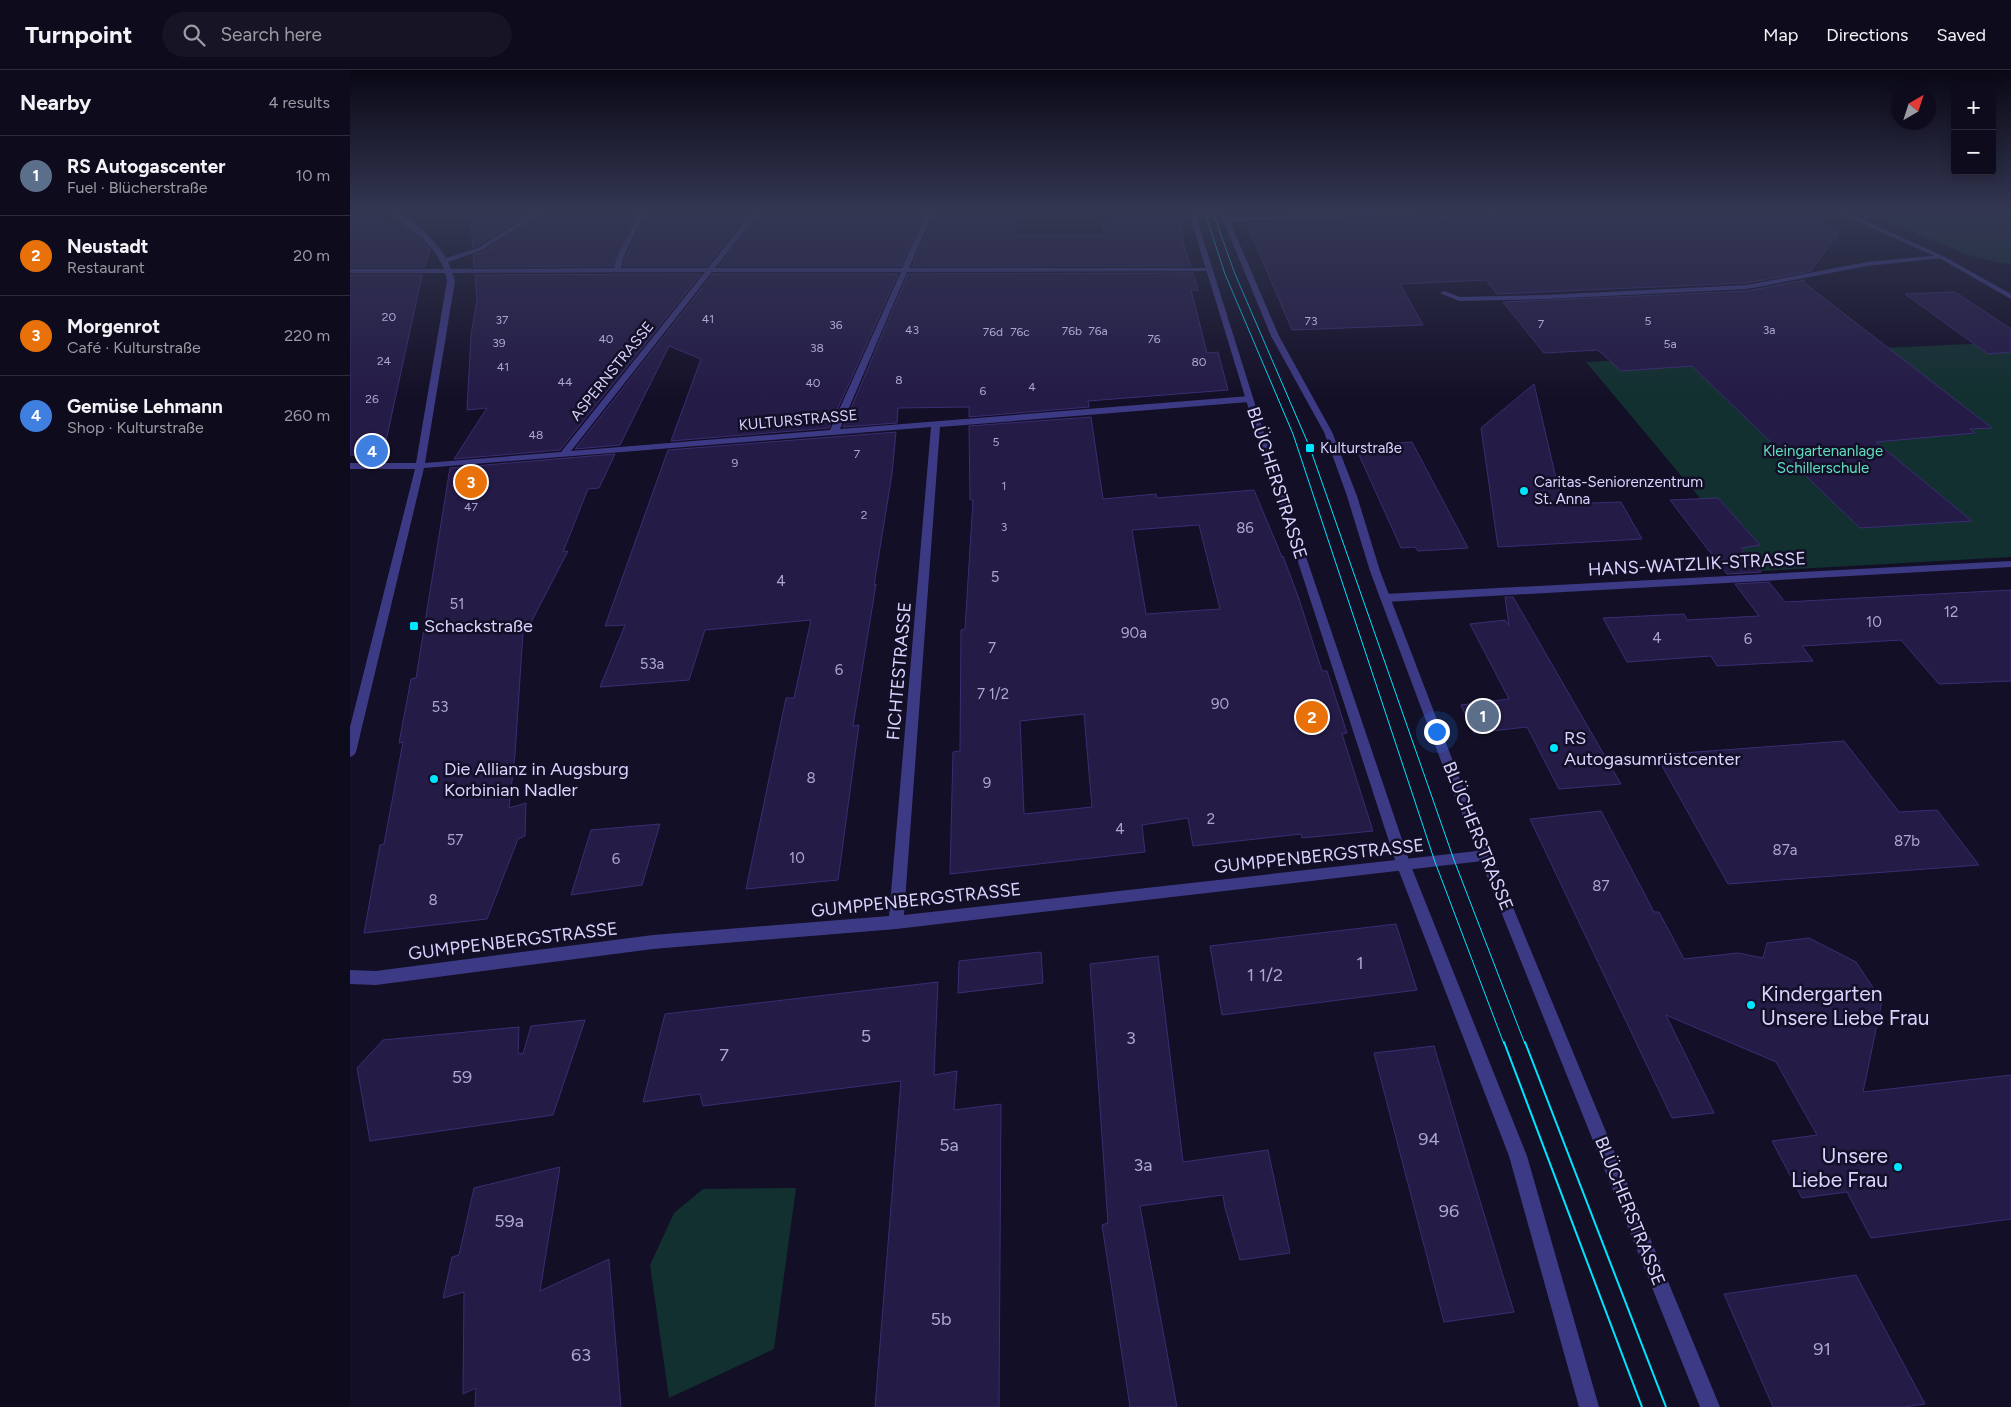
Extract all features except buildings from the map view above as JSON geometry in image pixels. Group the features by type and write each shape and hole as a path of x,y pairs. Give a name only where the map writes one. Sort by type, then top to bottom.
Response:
{"street":[{"path":"350,752 420,466 451,281 449,272"},
{"name":"ASPERNSTRASSE","path":"563,455 709,272"},
{"path":"834,432 903,272"},
{"name":"BLÜCHERSTRASSE","path":"1210,272 1249,399 1404,866 1518,1156 1589,1407"},
{"name":"BLÜCHERSTRASSE","path":"1248,272 1275,336 1324,422 1352,496 1385,598 1453,777 1710,1407"},
{"path":"1444,293 1459,299 1516,298 1747,287 1823,272"},
{"path":"1967,272 2011,297"},
{"name":"KULTURSTRASSE","path":"350,466 420,466 1249,399"},
{"name":"FICHTESTRASSE","path":"896,922 936,423"},
{"name":"HANS-WATZLIK-STRASSE","path":"1385,598 2011,564"},
{"name":"GUMPPENBERGSTRASSE","path":"350,977 376,978 653,942 896,922 1486,856"}],"green space":[{"name":"Kleingartenanlage Schillerschule","path":"2011,342 2011,557 1761,571 1586,362"},
{"path":"796,1188 774,1349 669,1398 650,1265 674,1213 703,1189"}],"tram line":[{"path":"1224,272 1293,434 1435,862 1504,1044"},
{"path":"1234,272 1310,448 1454,860 1525,1044"},
{"path":"1504,1042 1642,1407"},
{"path":"1525,1042 1666,1407"}],"place":[{"name":"Kulturstraße","path":"1310,448"},
{"name":"Gemüse Lehmann","path":"372,451"},
{"name":"Morgenrot","path":"471,482"},
{"name":"Caritas-Seniorenzentrum St. Anna","path":"1524,491"},
{"name":"Schackstraße","path":"414,626"},
{"name":"RS Autogascenter","path":"1483,716"},
{"name":"Neustadt","path":"1312,717"},
{"name":"RS Autogasumrüstcenter","path":"1554,748"},
{"name":"Die Allianz in Augsburg Korbinian Nadler","path":"434,779"},
{"name":"Kindergarten Unsere Liebe Frau","path":"1751,1005"},
{"name":"Unsere Liebe Frau","path":"1898,1167"}]}
